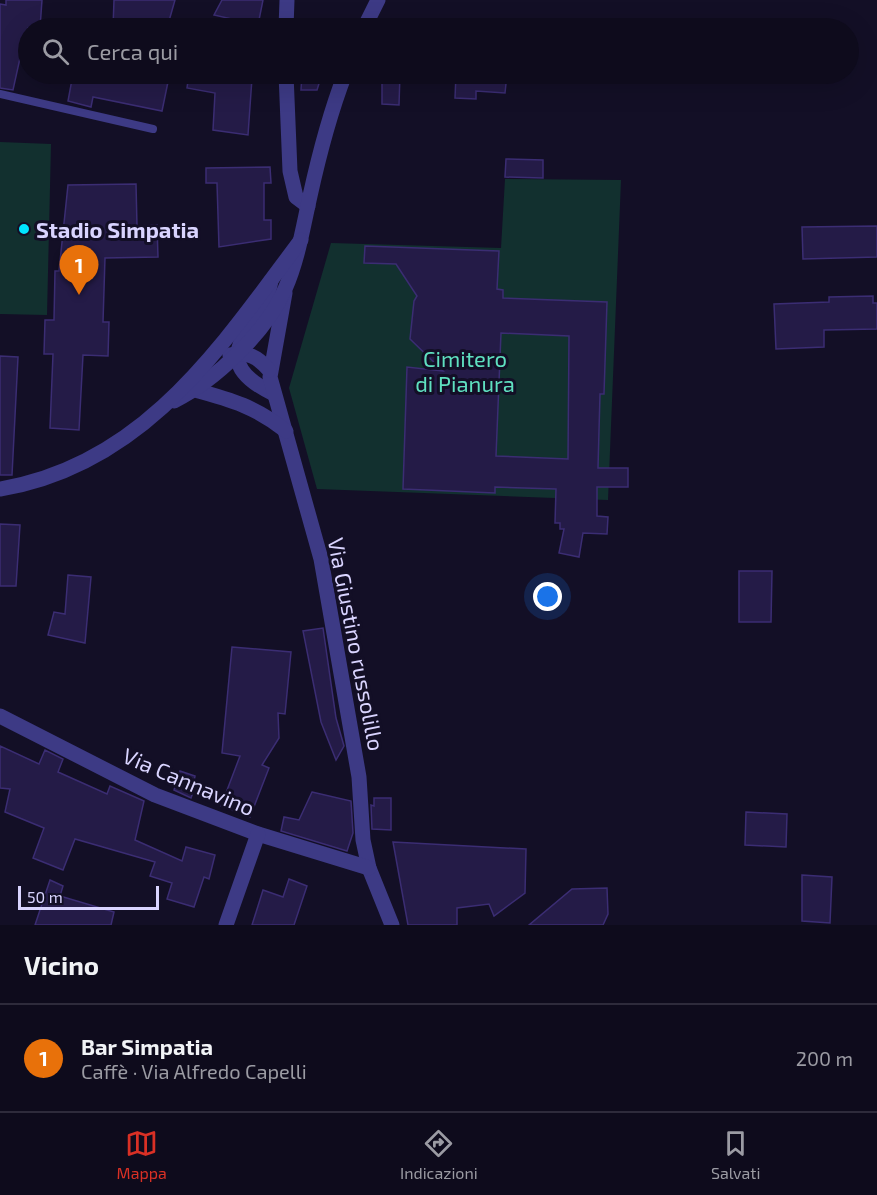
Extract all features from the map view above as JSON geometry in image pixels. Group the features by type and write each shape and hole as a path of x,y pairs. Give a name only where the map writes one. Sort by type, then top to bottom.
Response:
{"street":[{"path":"286,18 287,0"},
{"path":"369,18 378,0"},
{"path":"286,84 290,171 296,197 308,206"},
{"path":"269,370 286,287 301,240 316,166 342,84"},
{"path":"190,387 224,345 301,240"},
{"path":"270,280 265,303 244,333 237,354 246,376 256,385 274,394"},
{"path":"0,489 53,476 95,456 237,354 262,324 286,287"},
{"path":"237,354 255,357 269,370"},
{"name":"Via Giustino russolillo","path":"269,370 321,559 359,777 363,840 369,868 392,925"},
{"path":"190,387 239,402 264,413 286,431"},
{"name":"Via Cannavino","path":"0,716 155,795 258,834 369,868"},
{"path":"226,925 258,834"}],"lane":[{"path":"0,94 153,129"}],"green space":[{"name":"Stadio Simpatia","path":"0,142 51,144 47,315 0,314"},
{"name":"Cimitero di Pianura","path":"505,179 621,180 608,500 317,489 289,388 331,243 501,248"}],"building":[{"path":"6,0 42,0 41,18 18,18 18,67 13,90 0,88 0,4 6,5"},
{"path":"114,0 175,0 170,18 113,18"},
{"path":"222,0 263,0 259,18 227,18 214,15"},
{"path":"71,84 168,84 162,111 93,97 91,107 68,101"},
{"path":"188,84 252,84 248,135 213,130 215,93 187,88"},
{"path":"301,84 319,84 317,90 301,90"},
{"path":"382,84 400,84 399,105 382,104"},
{"path":"456,84 506,84 505,93 476,91 476,99 455,98"},
{"path":"506,159 543,160 543,178 505,177"},
{"path":"270,167 271,183 264,183 264,220 271,220 271,239 219,247 217,183 206,183 206,168"},
{"path":"136,184 137,226 157,225 158,257 105,258 103,322 109,322 108,356 83,355 79,430 50,428 53,354 44,354 45,320 54,320 55,271 59,271 68,185"},
{"path":"877,226 877,257 803,259 802,227"},
{"path":"365,246 499,251 497,289 503,290 503,298 607,302 604,394 600,394 598,468 628,468 628,487 597,487 597,516 608,517 607,534 583,533 579,557 559,553 564,529 560,529 560,523 555,523 556,489 495,487 495,493 403,489 407,367 443,371 410,339 414,301 417,296 396,264 364,263","holes":["501,333 569,336 568,459 496,456"]},
{"path":"873,296 873,303 877,303 877,329 824,330 824,347 776,349 774,304 829,302 829,297"},
{"path":"0,356 18,357 12,475 0,475"},
{"path":"0,524 20,525 16,586 0,586"},
{"path":"739,571 772,571 771,622 739,622"},
{"path":"68,575 91,577 85,643 48,635 54,612 65,614"},
{"path":"323,628 336,718 344,746 336,760 321,722 303,631"},
{"path":"232,647 291,652 285,714 278,713 279,738 262,765 269,768 250,817 221,806 240,756 222,753"},
{"path":"0,746 39,764 45,750 63,759 58,772 107,794 110,786 144,801 135,840 182,861 186,847 215,855 209,879 204,877 194,907 167,899 172,883 150,876 155,862 75,839 63,870 33,858 44,828 5,812 10,789 0,788"},
{"path":"180,771 195,776 194,781 197,781 191,798 174,790"},
{"path":"312,792 351,801 353,833 347,851 281,831 284,817 299,820"},
{"path":"374,798 391,798 391,830 372,829 371,805 374,806"},
{"path":"746,812 787,814 786,847 745,845"},
{"path":"393,842 526,849 525,893 494,916 489,904 457,908 457,925 408,925"},
{"path":"802,875 832,877 830,923 802,921"},
{"path":"289,879 307,886 294,925 252,925 263,890 283,897"},
{"path":"50,880 63,886 60,896 114,912 111,925 35,925"},
{"path":"607,888 608,914 603,925 529,925 572,889"}],"place":[{"name":"Stadio Simpatia","path":"24,229"},
{"name":"Bar Simpatia","path":"79,295"}]}
